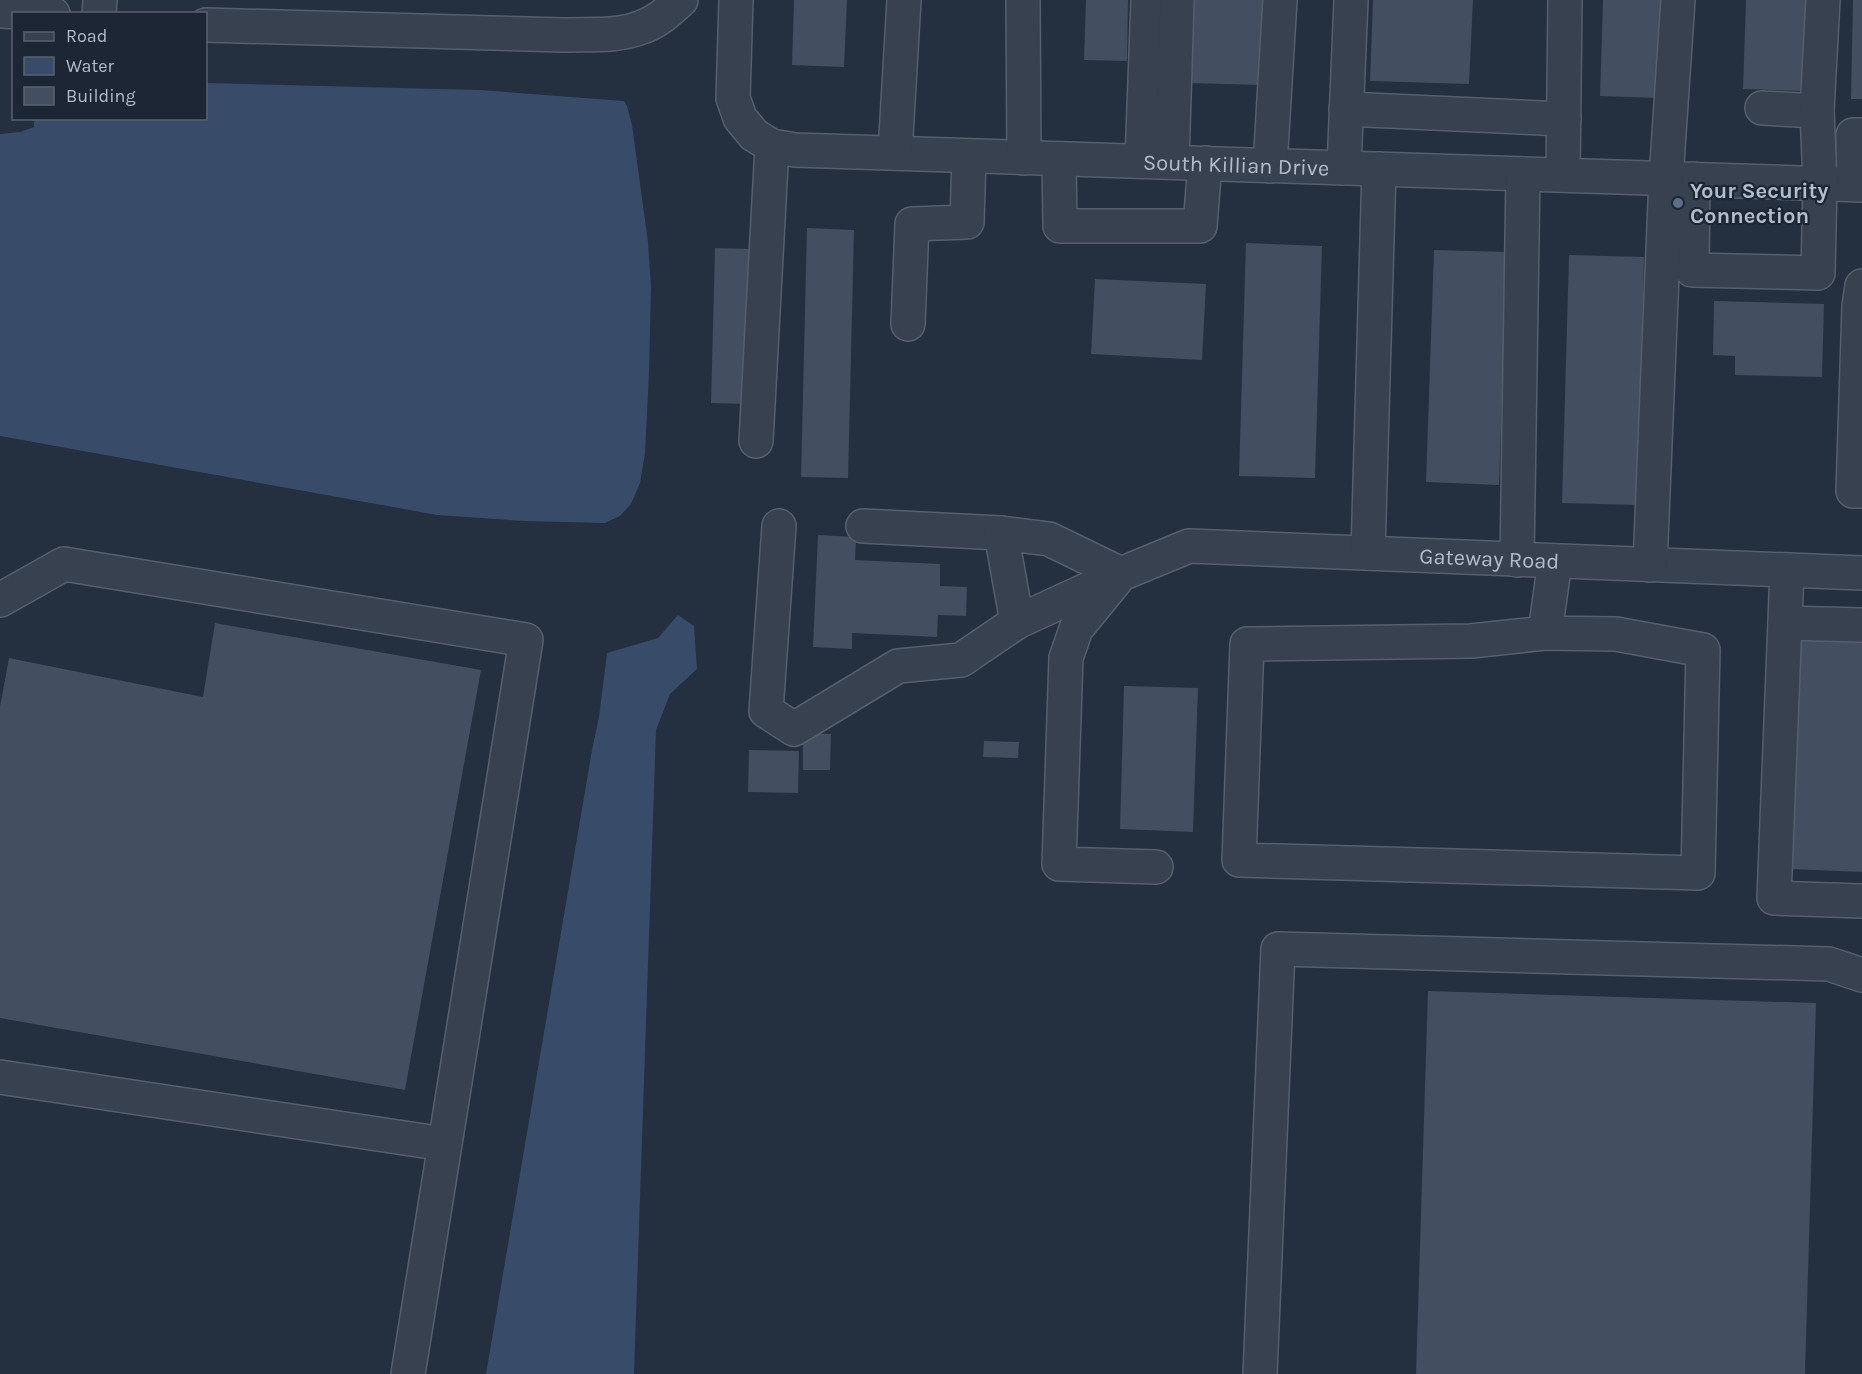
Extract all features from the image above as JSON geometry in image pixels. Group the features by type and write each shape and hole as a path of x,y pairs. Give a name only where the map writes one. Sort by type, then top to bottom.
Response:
{"street":[{"path":"207,24 563,35 609,34 642,27 666,13 681,0"},
{"name":"South Killian Drive","path":"736,0 733,98 740,118 754,135 772,146 795,150 1858,184"},
{"path":"895,153 904,0"},
{"path":"1023,0 1024,158"},
{"path":"1148,0 1157,162"},
{"path":"1157,162 1177,0"},
{"path":"1270,166 1280,0"},
{"path":"1344,168 1351,0"},
{"path":"1563,175 1564,0"},
{"path":"1650,565 1679,179 1678,0"},
{"path":"1679,179 1692,270 1818,273 1820,183 1817,111 1823,0"},
{"path":"0,11 18,12"},
{"path":"1762,108 1817,111"},
{"path":"1346,109 1564,119"},
{"path":"1858,184 1853,135 1862,135"},
{"path":"756,441 772,146"},
{"path":"908,324 912,224 967,222 969,156"},
{"path":"1059,159 1060,226 1200,226 1205,164"},
{"path":"1368,553 1379,169"},
{"path":"1517,560 1524,174"},
{"path":"1862,286 1859,306 1853,491 1862,491"},
{"name":"Gateway Road","path":"779,526 766,711 794,729 897,666 961,660 1017,622 1121,574 1189,546 1862,573"},
{"path":"863,526 1001,533 1049,539 1121,574 1076,629 1066,658 1059,864 1156,867"},
{"path":"1001,533 1017,622"},
{"path":"1545,633 1555,561"},
{"path":"0,600 64,564 526,640 408,1374"},
{"path":"1787,570 1774,898 1862,901"},
{"path":"1785,623 1862,625"},
{"path":"1545,633 1616,634 1703,650 1698,873 1239,861 1247,644 1471,641 1545,633"},
{"path":"1260,1374 1278,950 1829,964 1862,975"},
{"path":"0,1077 444,1144"}],"water":[{"path":"207,83 480,90 624,101 632,125 648,242 651,288 645,453 640,483 631,504 620,516 605,523 524,521 437,515 0,436 0,134 20,132 34,127 34,120 207,120"},
{"path":"678,615 694,626 697,669 670,694 656,730 634,1374 486,1374 599,717 607,653 658,638"}],"building":[{"path":"794,0 847,0 844,67 792,65"},
{"path":"1086,0 1128,0 1127,61 1084,60"},
{"path":"1192,0 1265,0 1262,85 1189,83"},
{"path":"1373,0 1473,0 1469,84 1370,81"},
{"path":"1603,0 1662,0 1659,98 1600,96"},
{"path":"1746,0 1806,0 1802,91 1743,89"},
{"path":"1853,0 1862,0 1862,99 1851,99"},
{"path":"807,228 854,230 848,478 801,477"},
{"path":"1246,243 1322,246 1315,478 1239,476"},
{"path":"715,248 751,249 746,404 711,403"},
{"path":"1434,250 1507,252 1499,485 1426,482"},
{"path":"1569,255 1644,257 1638,505 1562,503"},
{"path":"1095,279 1206,284 1202,360 1091,354"},
{"path":"1714,301 1824,304 1822,377 1735,375 1735,356 1713,355"},
{"path":"818,535 856,537 855,560 940,564 940,586 967,587 966,616 938,615 937,637 852,633 852,649 813,647"},
{"path":"215,623 481,670 405,1090 0,1018 0,707 9,658 203,697"},
{"path":"1800,636 1862,638 1862,872 1791,869"},
{"path":"1124,686 1198,688 1193,832 1120,829"},
{"path":"803,733 831,734 830,770 803,770"},
{"path":"984,741 1019,742 1018,758 983,757"},
{"path":"749,750 799,751 798,793 748,792"},
{"path":"1428,991 1816,1003 1805,1374 1416,1374"}],"place":[{"name":"Your Security Connection","path":"1678,203"}]}
